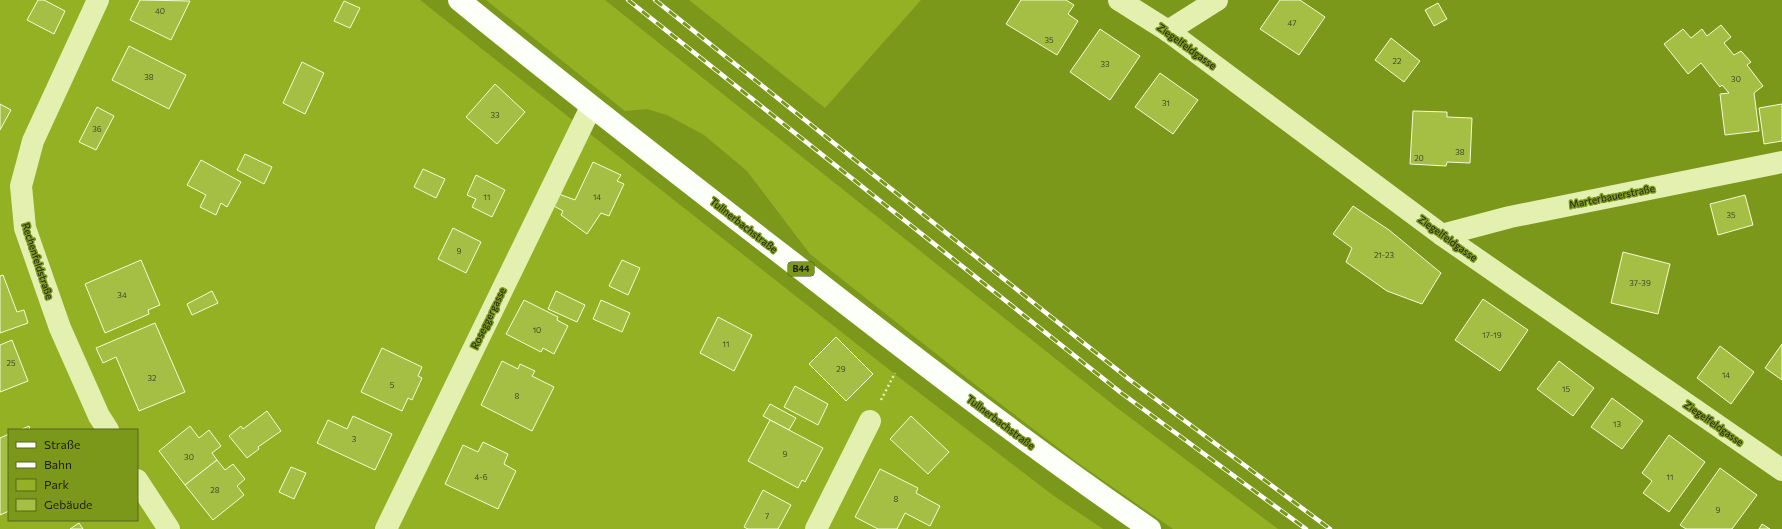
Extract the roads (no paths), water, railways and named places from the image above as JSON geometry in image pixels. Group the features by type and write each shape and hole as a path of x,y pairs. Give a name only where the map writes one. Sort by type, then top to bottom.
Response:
{"main road":[{"name":"Tullnerbachstraße","path":"459,0 591,107 906,351 1086,485 1150,529"}],"street":[{"name":"Rechenfeldstraße","path":"98,0 33,141 21,186 25,228 60,328 107,429"},
{"name":"Ziegelfeldgasse","path":"1119,0 1168,30 1442,235 1782,470"},
{"path":"1168,30 1217,0"},
{"name":"Roseggergasse","path":"386,529 591,107"},
{"name":"Marterbauerstraße","path":"1442,235 1510,217 1782,162"},
{"path":"816,529 870,421"},
{"path":"138,482 169,529"}],"railway":[{"path":"628,0 1120,392 1306,529"},
{"path":"655,0 1130,380 1330,529"}]}
